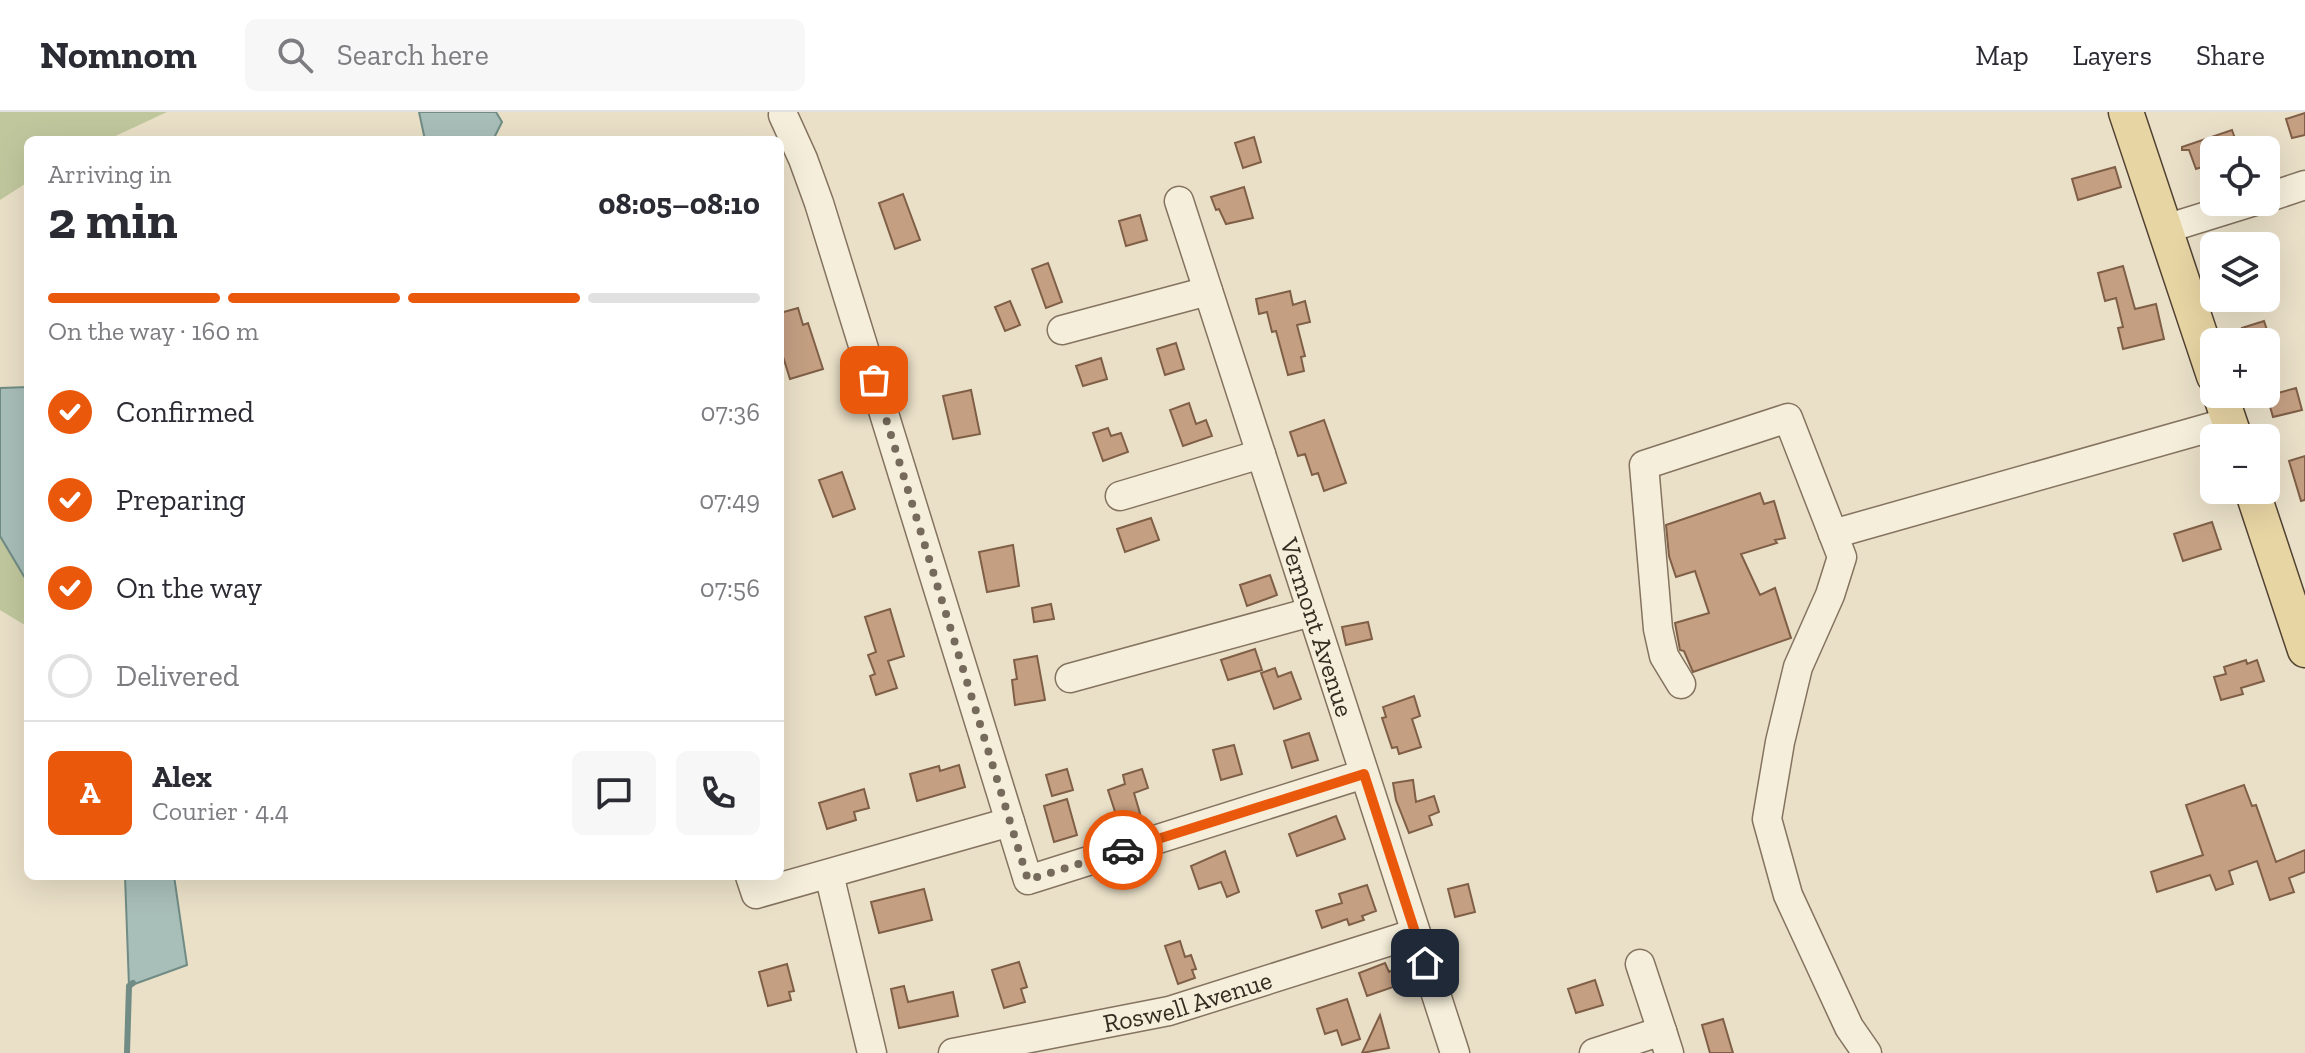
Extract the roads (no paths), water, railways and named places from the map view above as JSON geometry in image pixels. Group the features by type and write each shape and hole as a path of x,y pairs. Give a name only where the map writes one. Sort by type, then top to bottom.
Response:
{"main road":[{"path":"2126,112 2200,334"},
{"path":"2257,504 2305,650"}],"street":[{"path":"783,115 819,203 1028,880 1364,774"},
{"path":"2280,193 2305,185"},
{"name":"Vermont Avenue","path":"1179,201 1455,1053"},
{"path":"2165,229 2207,216"},
{"path":"1062,330 1208,291"},
{"path":"1681,684 1664,656 1658,629 1644,465 1788,418 1842,557 1830,595 1798,667 1780,742 1767,819 1788,895 1849,1027 1867,1053"},
{"path":"1833,534 2228,418"},
{"path":"1120,496 1261,454"},
{"path":"1070,678 1311,612"},
{"path":"751,880 756,894 1010,822"},
{"path":"829,874 872,1053"},
{"name":"Roswell Avenue","path":"953,1053 1169,1011 1416,933"},
{"path":"1594,1053 1666,1042 1640,964"}],"water":[{"path":"419,112 496,112 502,122 495,136 424,136"},
{"path":"24,387 24,576 0,536 0,388"},
{"path":"125,880 175,880 187,965 129,986"}],"waterway":[{"path":"127,1053 129,986 133,983"}]}
